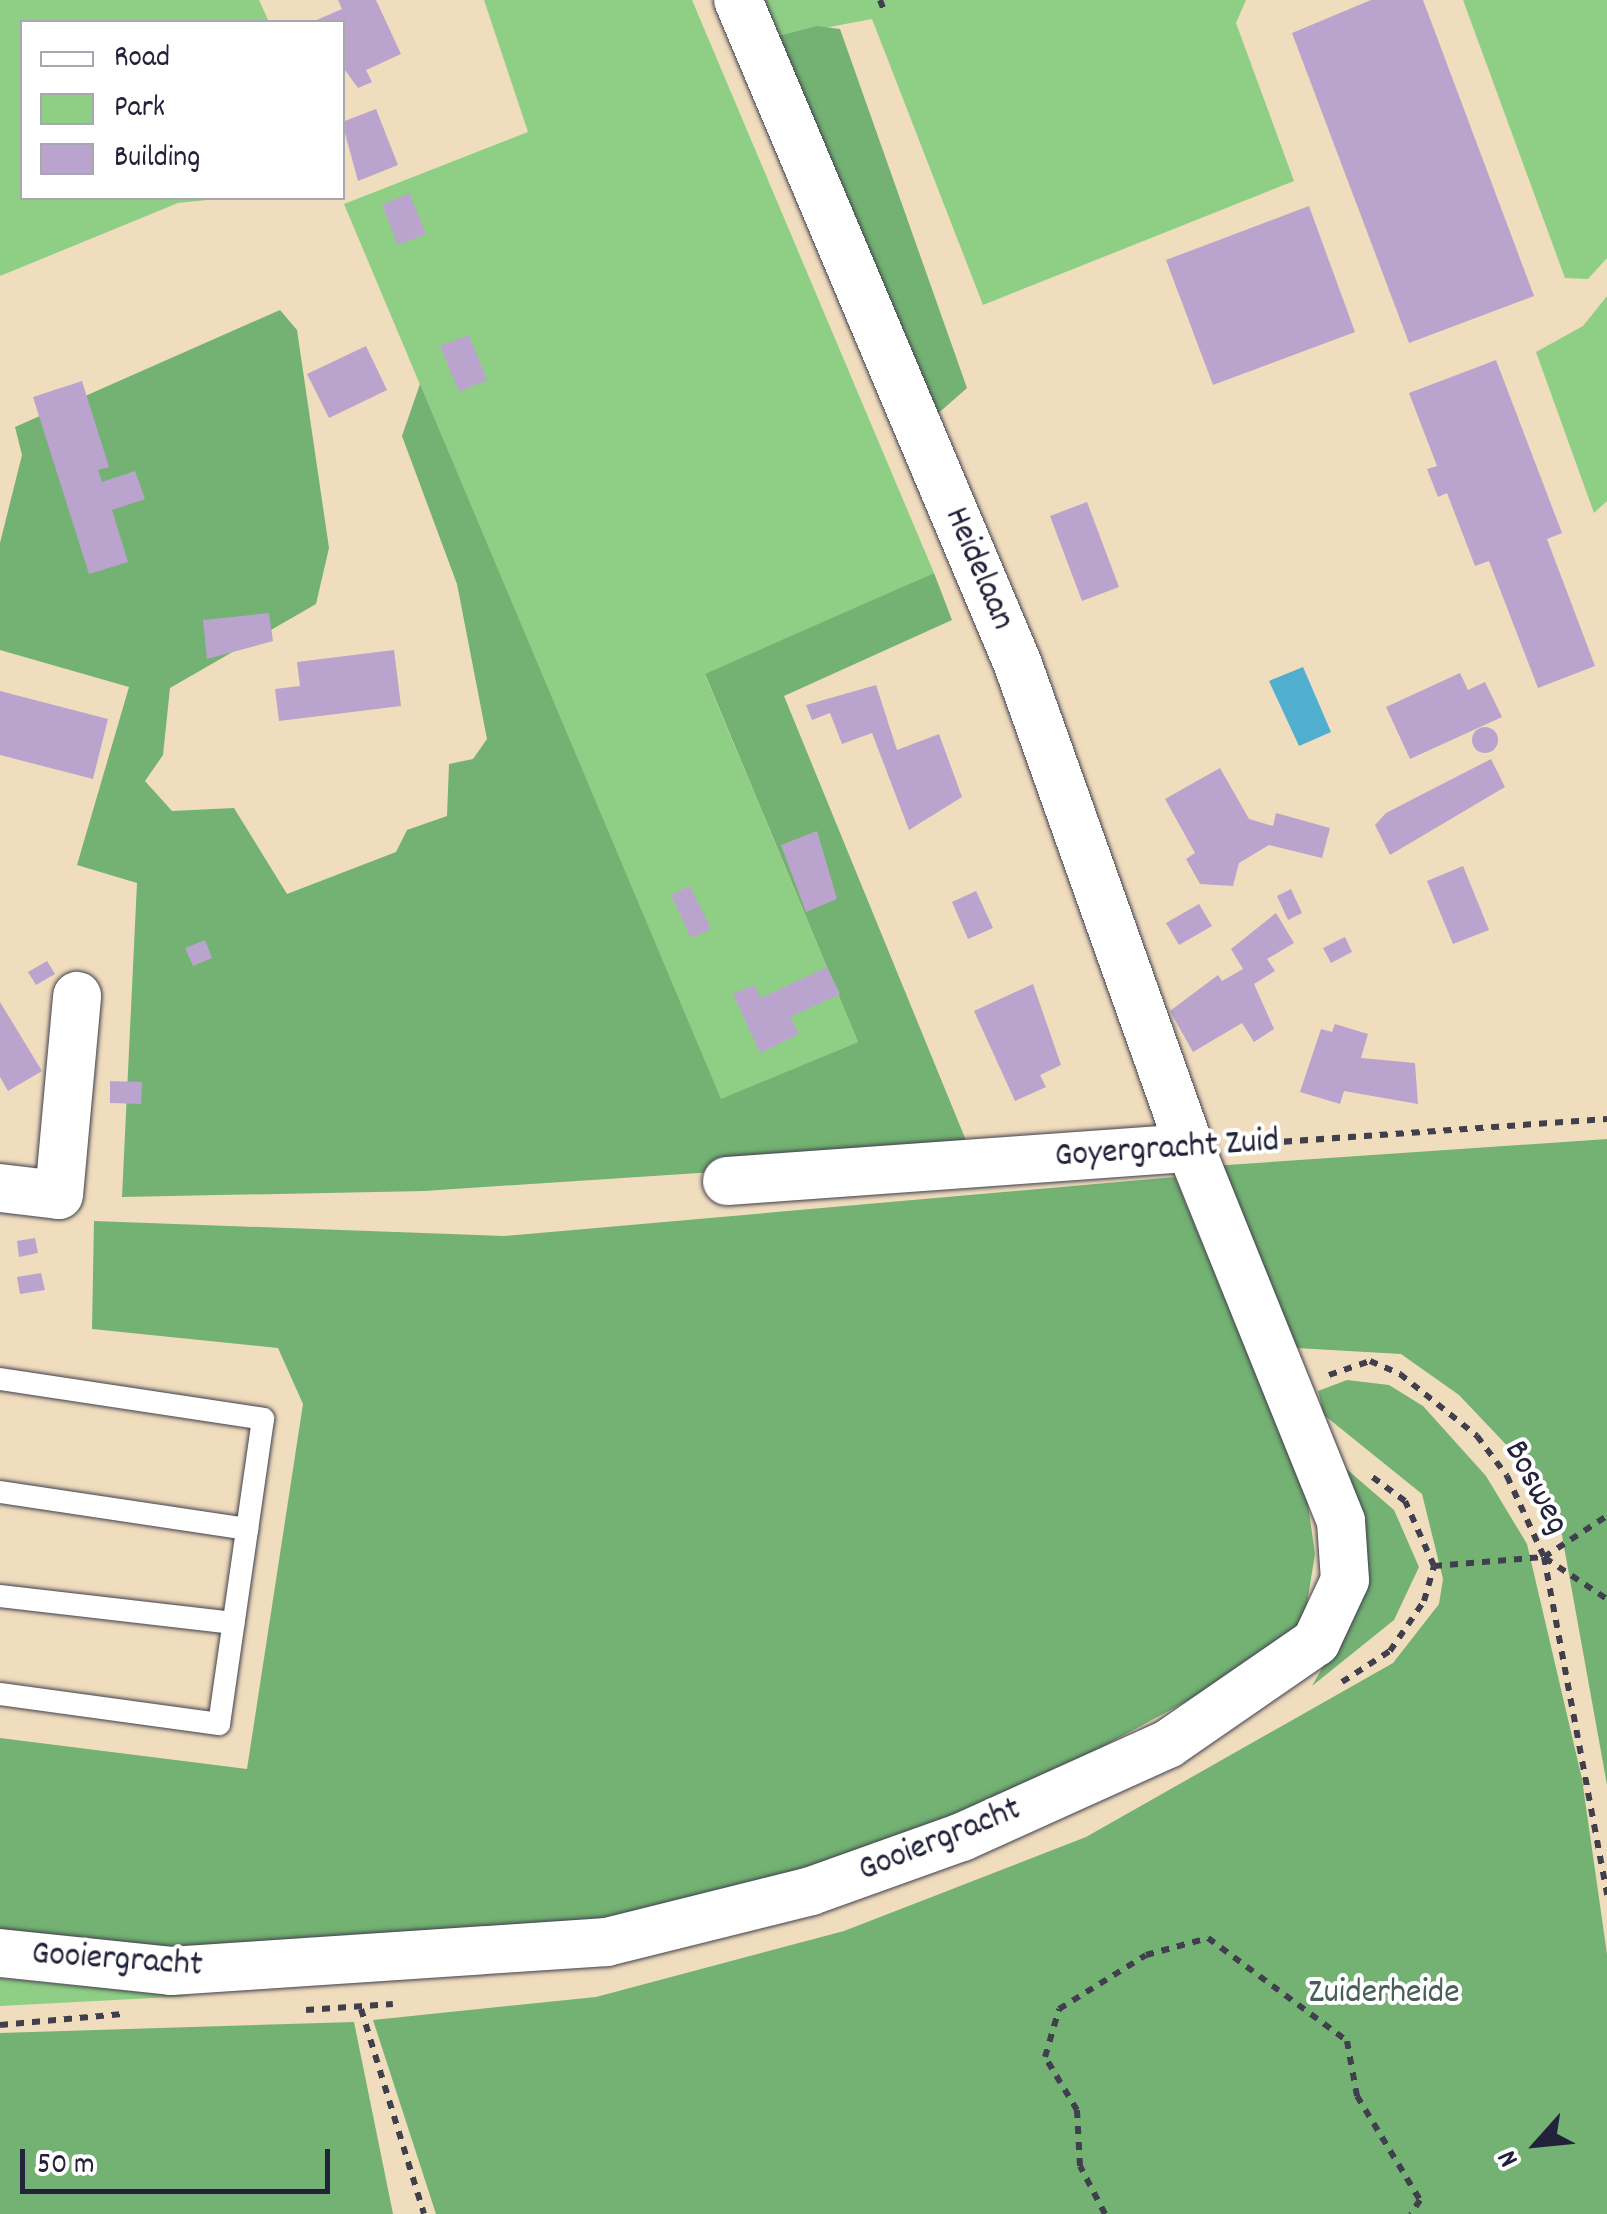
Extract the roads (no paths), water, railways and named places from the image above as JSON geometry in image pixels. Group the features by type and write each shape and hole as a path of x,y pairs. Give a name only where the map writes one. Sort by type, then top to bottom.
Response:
{"street":[{"name":"Heidelaan","path":"738,0 1017,662 1190,1148"},
{"path":"0,1188 59,1195 77,996"},
{"name":"Goyergracht Zuid","path":"728,1181 1190,1148"},
{"name":"Gooiergracht","path":"0,1953 171,1970 607,1942 811,1891 962,1837 1168,1744 1316,1642 1346,1580 1341,1521 1190,1148"}],"lane":[{"path":"0,1379 263,1419 218,1724 0,1694"},
{"path":"0,1492 247,1530"},
{"path":"0,1596 233,1623"}],"water":[{"path":"1303,667 1331,732 1299,746 1269,681"}],"park label":[{"name":"Zuiderheide","path":"1384,1994"}]}
